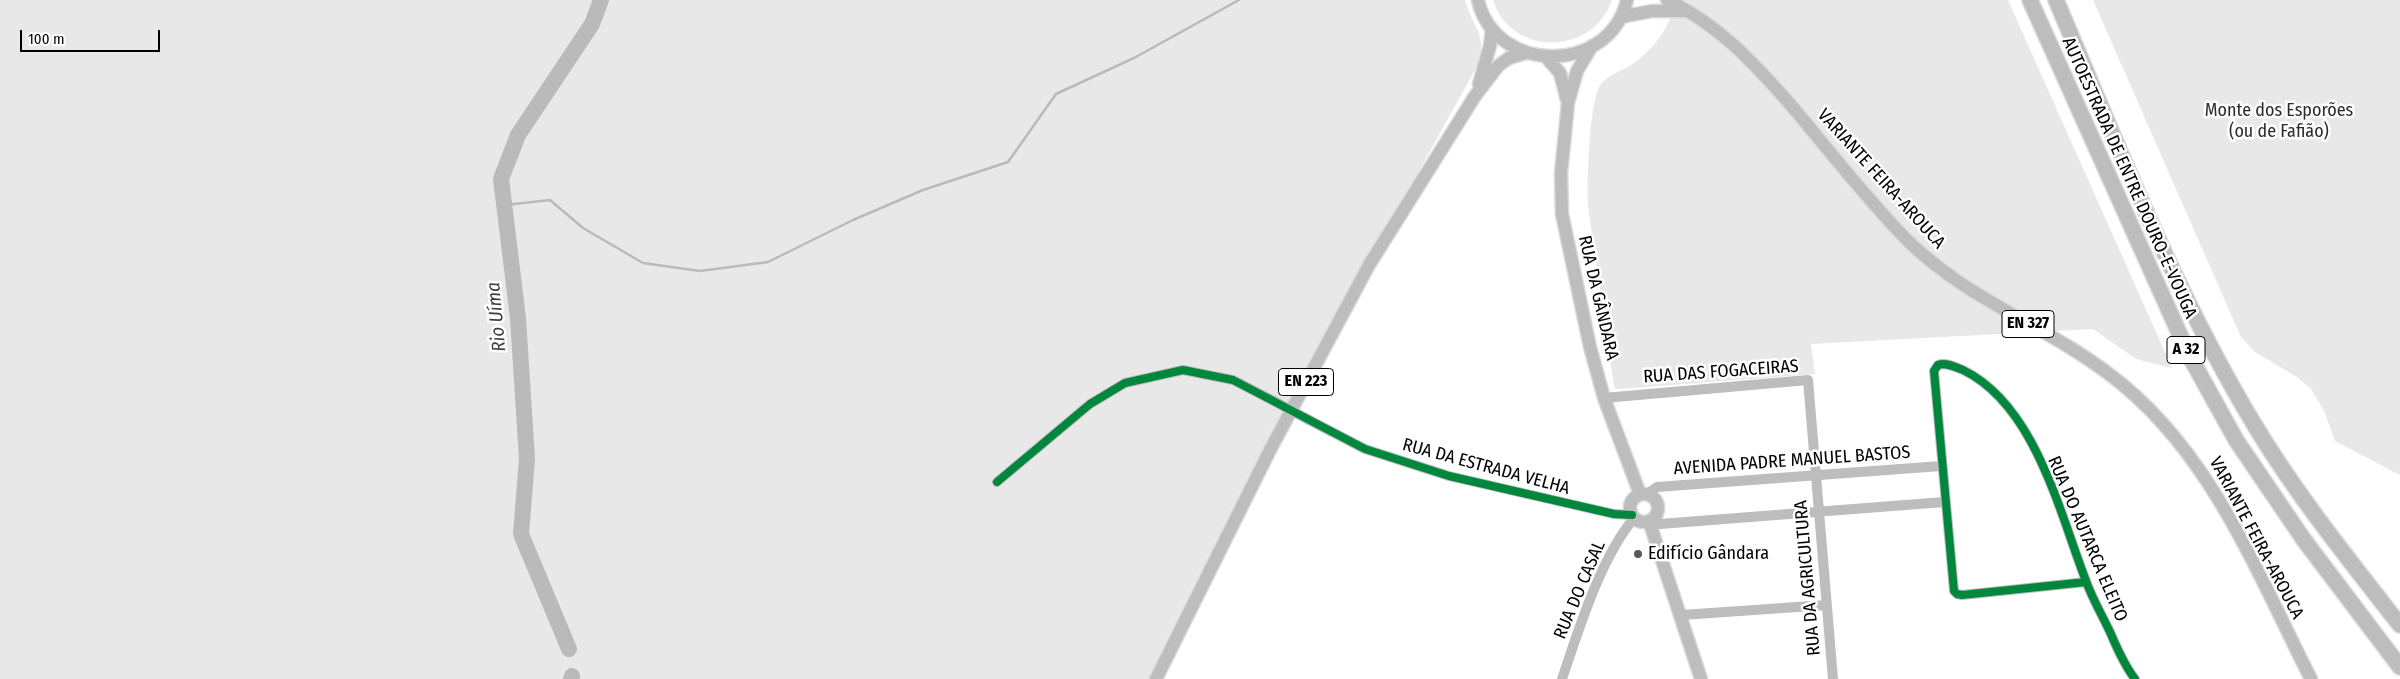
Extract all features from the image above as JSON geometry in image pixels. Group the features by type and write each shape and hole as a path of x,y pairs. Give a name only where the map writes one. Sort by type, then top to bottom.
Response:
{"highway":[{"name":"AUTOESTRADA DE ENTRE DOURO-E-VOUGA","path":"2030,0 2188,355 2236,440 2304,540 2400,667"},
{"name":"AUTOESTRADA DE ENTRE DOURO-E-VOUGA","path":"2056,0 2165,254 2211,349 2254,425 2326,530 2400,625"}],"main road":[{"path":"1478,0 1492,29 1502,39 1526,53 1546,57 1570,56 1592,46 1613,28 1621,17 1627,0"},
{"name":"VARIANTE FEIRA-AROUCA","path":"1667,0 1689,10 1728,38 1753,62 1906,238 1939,268 1976,295 2106,372 2137,397 2173,434 2216,496 2311,679"},
{"path":"1621,17 1652,11 1689,10"},
{"name":"EN 223","path":"1475,96 1487,60 1492,29"},
{"name":"RUA DA GÂNDARA","path":"1592,46 1577,71 1568,103 1561,173 1562,214 1590,347 1604,398 1643,494 1654,499 1658,507 1651,520 1702,679"},
{"name":"EN 223","path":"1156,679 1272,448 1369,265 1475,96 1498,66 1509,58 1526,53"},
{"name":"RUA DA GÂNDARA","path":"1546,57 1560,73 1568,103"},
{"path":"1643,494 1631,503 1633,516 1641,522 1651,520"}],"street":[{"name":"RUA DO AUTARCA ELEITO","path":"1941,466 1934,371 1938,365 1945,364 1976,376 2005,402 2040,461 2086,582 2123,660 2135,679"},
{"name":"RUA DA ESTRADA VELHA","path":"997,482 1090,404 1125,383 1183,370 1233,380 1366,449 1449,476 1614,514 1633,516"},
{"name":"RUA DAS FOGACEIRAS","path":"1604,398 1808,380 1816,474"},
{"name":"AVENIDA PADRE MANUEL BASTOS","path":"1643,494 1657,487 1941,466"},
{"path":"1941,466 1953,586 1956,594 2086,582"},
{"name":"RUA DA AGRICULTURA","path":"1816,474 1833,679"},
{"path":"1651,520 1660,524 1944,502"},
{"name":"RUA DO CASAL","path":"1562,679 1587,605 1623,530 1633,516"},
{"path":"1682,616 1826,605"}],"green space":[{"path":"0,0 1465,0 1479,33 1481,49 1476,68 1291,402 1150,679 0,679"},
{"path":"1493,0 1612,0 1602,18 1588,32 1571,40 1552,42 1534,40 1517,32 1503,19"},
{"path":"1676,0 2008,0 2172,368 2136,359 2093,329 1811,344 1815,374 1618,389 1614,387 1588,206 1591,123 1597,93 1601,84 1647,53 1660,37 1670,19"},
{"name":"Monte dos Esporões (ou de Fafião)","path":"2093,0 2400,0 2400,475 2335,441 2324,411 2311,389 2297,377 2255,352 2241,337"}],"waterway":[{"name":"Rio Uíma","path":"569,649 521,534 527,459 518,318 501,179 518,135 592,24 601,0"},
{"path":"505,205 550,200 583,228 643,263 700,271 768,262 853,220 923,190 1008,162 1056,94 1134,58 1239,0"}],"cycle path":[{"path":"2086,582 1962,595 1954,591 1934,371 1938,365 1947,364 1954,366 1988,386 2009,408 2026,434 2041,462 2054,493 2091,594 2127,668 2135,679"},
{"path":"997,482 1090,404 1125,383 1183,370 1233,380 1365,449 1449,476 1614,514 1632,515"}],"place":[{"name":"Edifício Gândara","path":"1638,554"}]}
